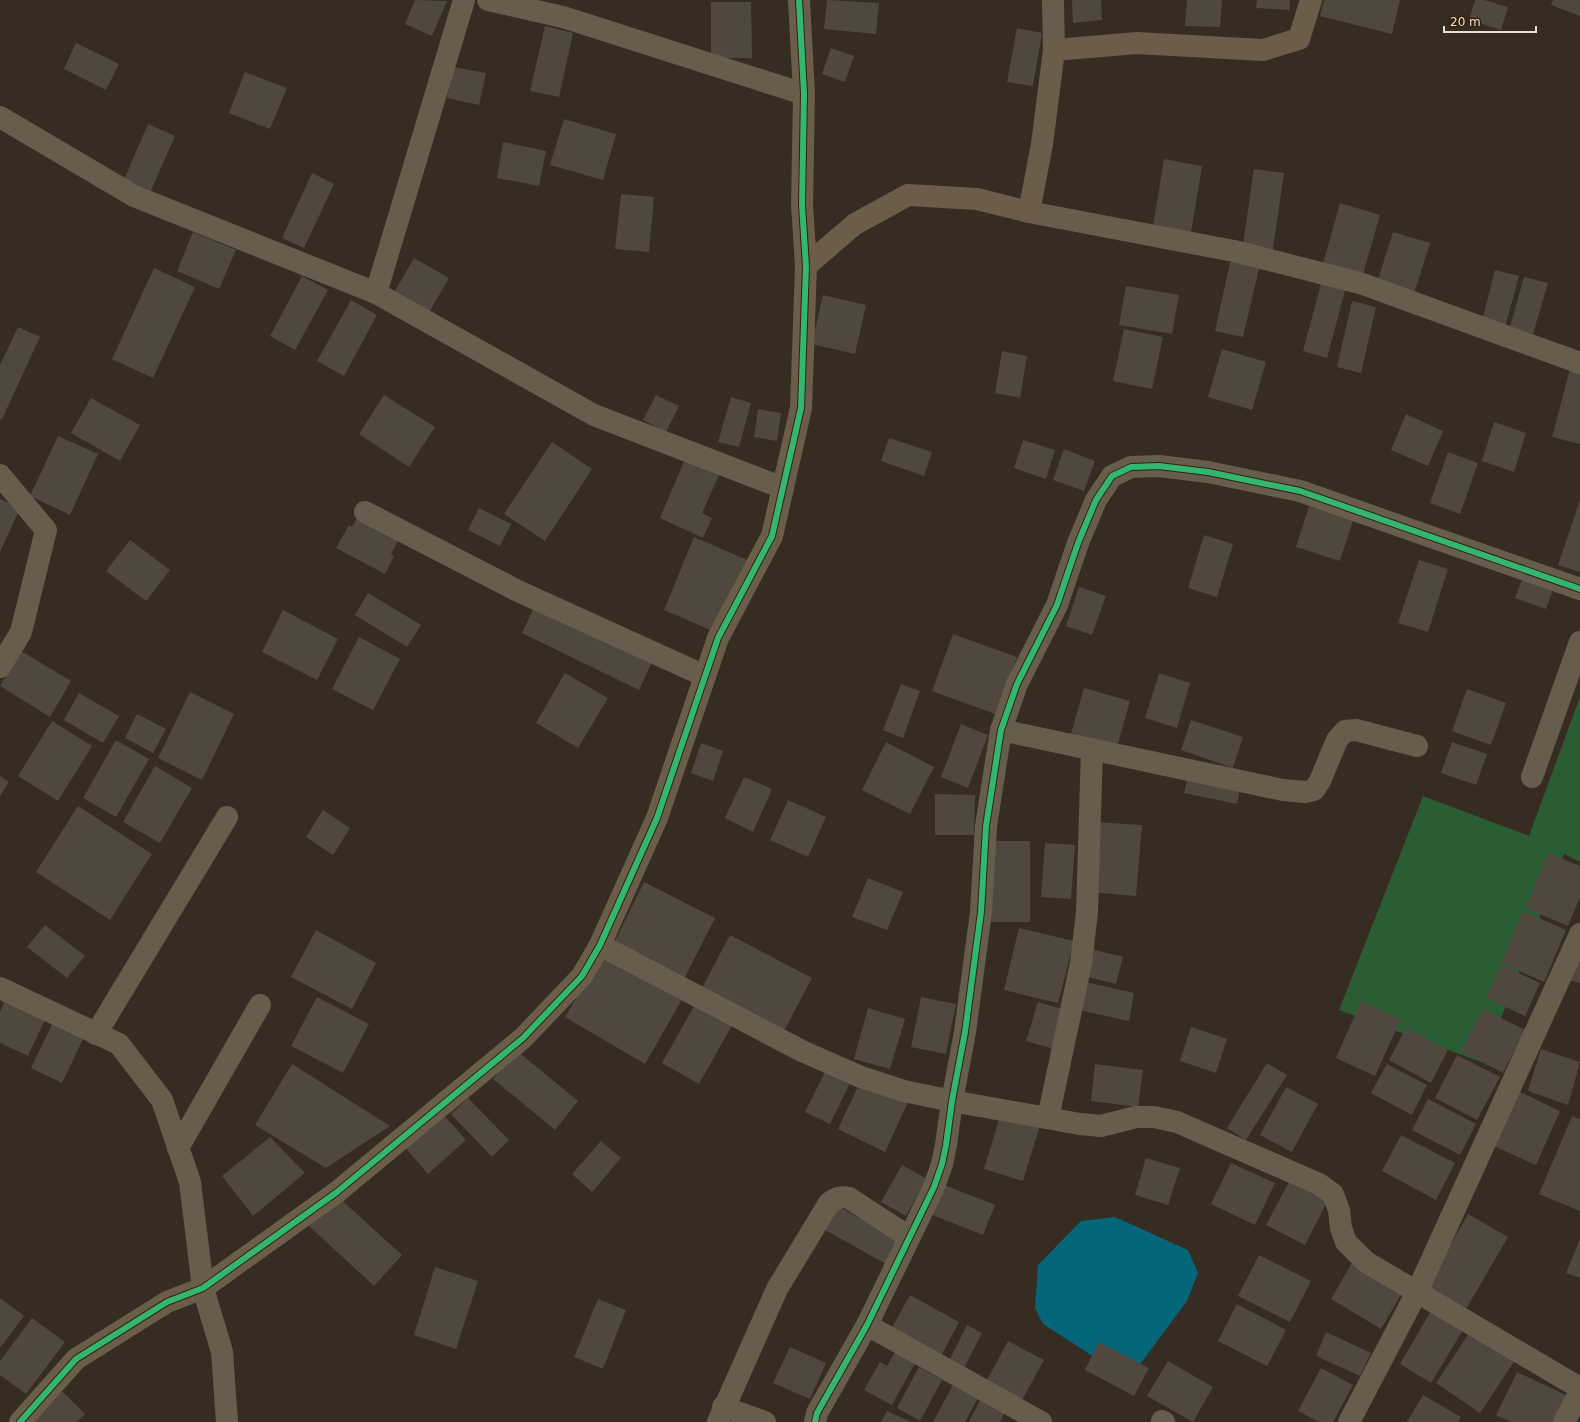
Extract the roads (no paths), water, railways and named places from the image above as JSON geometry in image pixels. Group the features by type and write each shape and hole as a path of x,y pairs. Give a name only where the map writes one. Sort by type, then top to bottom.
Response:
{"street":[{"path":"376,293 464,0"},
{"path":"488,0 563,16 804,94"},
{"path":"20,1422 76,1359 167,1302 203,1288 337,1192 523,1038 582,976 600,945 656,818 718,638 772,536 801,408 806,266 802,205 804,94 799,0"},
{"path":"1029,212 1042,144 1054,50 1053,0"},
{"path":"1054,50 1137,42 1263,50 1299,39 1311,0"},
{"path":"0,117 134,196 376,293 594,415 783,488"},
{"path":"806,266 855,224 908,194 977,199 1029,212 1234,251 1360,283 1580,363"},
{"path":"815,1422 817,1413 867,1325 934,1187 942,1164 968,1010 981,912 986,826 1001,730 1017,684 1057,605 1078,543 1096,500 1112,476 1131,467 1159,466 1180,468 1300,491 1580,589"},
{"path":"0,475 46,530 21,632 0,667"},
{"path":"365,512 518,591 705,676"},
{"path":"1532,777 1580,642"},
{"path":"1001,730 1283,790 1305,792 1314,790 1320,781 1337,740 1345,731 1356,730 1417,746"},
{"path":"1048,1118 1081,964 1086,920 1092,749"},
{"path":"96,1034 227,817"},
{"path":"1349,1422 1417,1292 1580,934"},
{"path":"600,945 802,1051 862,1077 904,1091 952,1102 1101,1126 1136,1117 1154,1117 1177,1122 1319,1184 1333,1194 1339,1210 1346,1242 1366,1262 1580,1388"},
{"path":"0,988 119,1044 162,1100 190,1182 203,1288 222,1352 227,1422"},
{"path":"178,1148 260,1005"},
{"path":"765,1422 720,1415 777,1289 829,1204 837,1198 849,1198 909,1237"},
{"path":"867,1325 1041,1422"},
{"path":"1564,1422 1580,1392"}],"water":[{"path":"1115,1217 1188,1250 1198,1273 1187,1301 1135,1371 1091,1355 1043,1324 1035,1308 1038,1265 1081,1221"}]}
